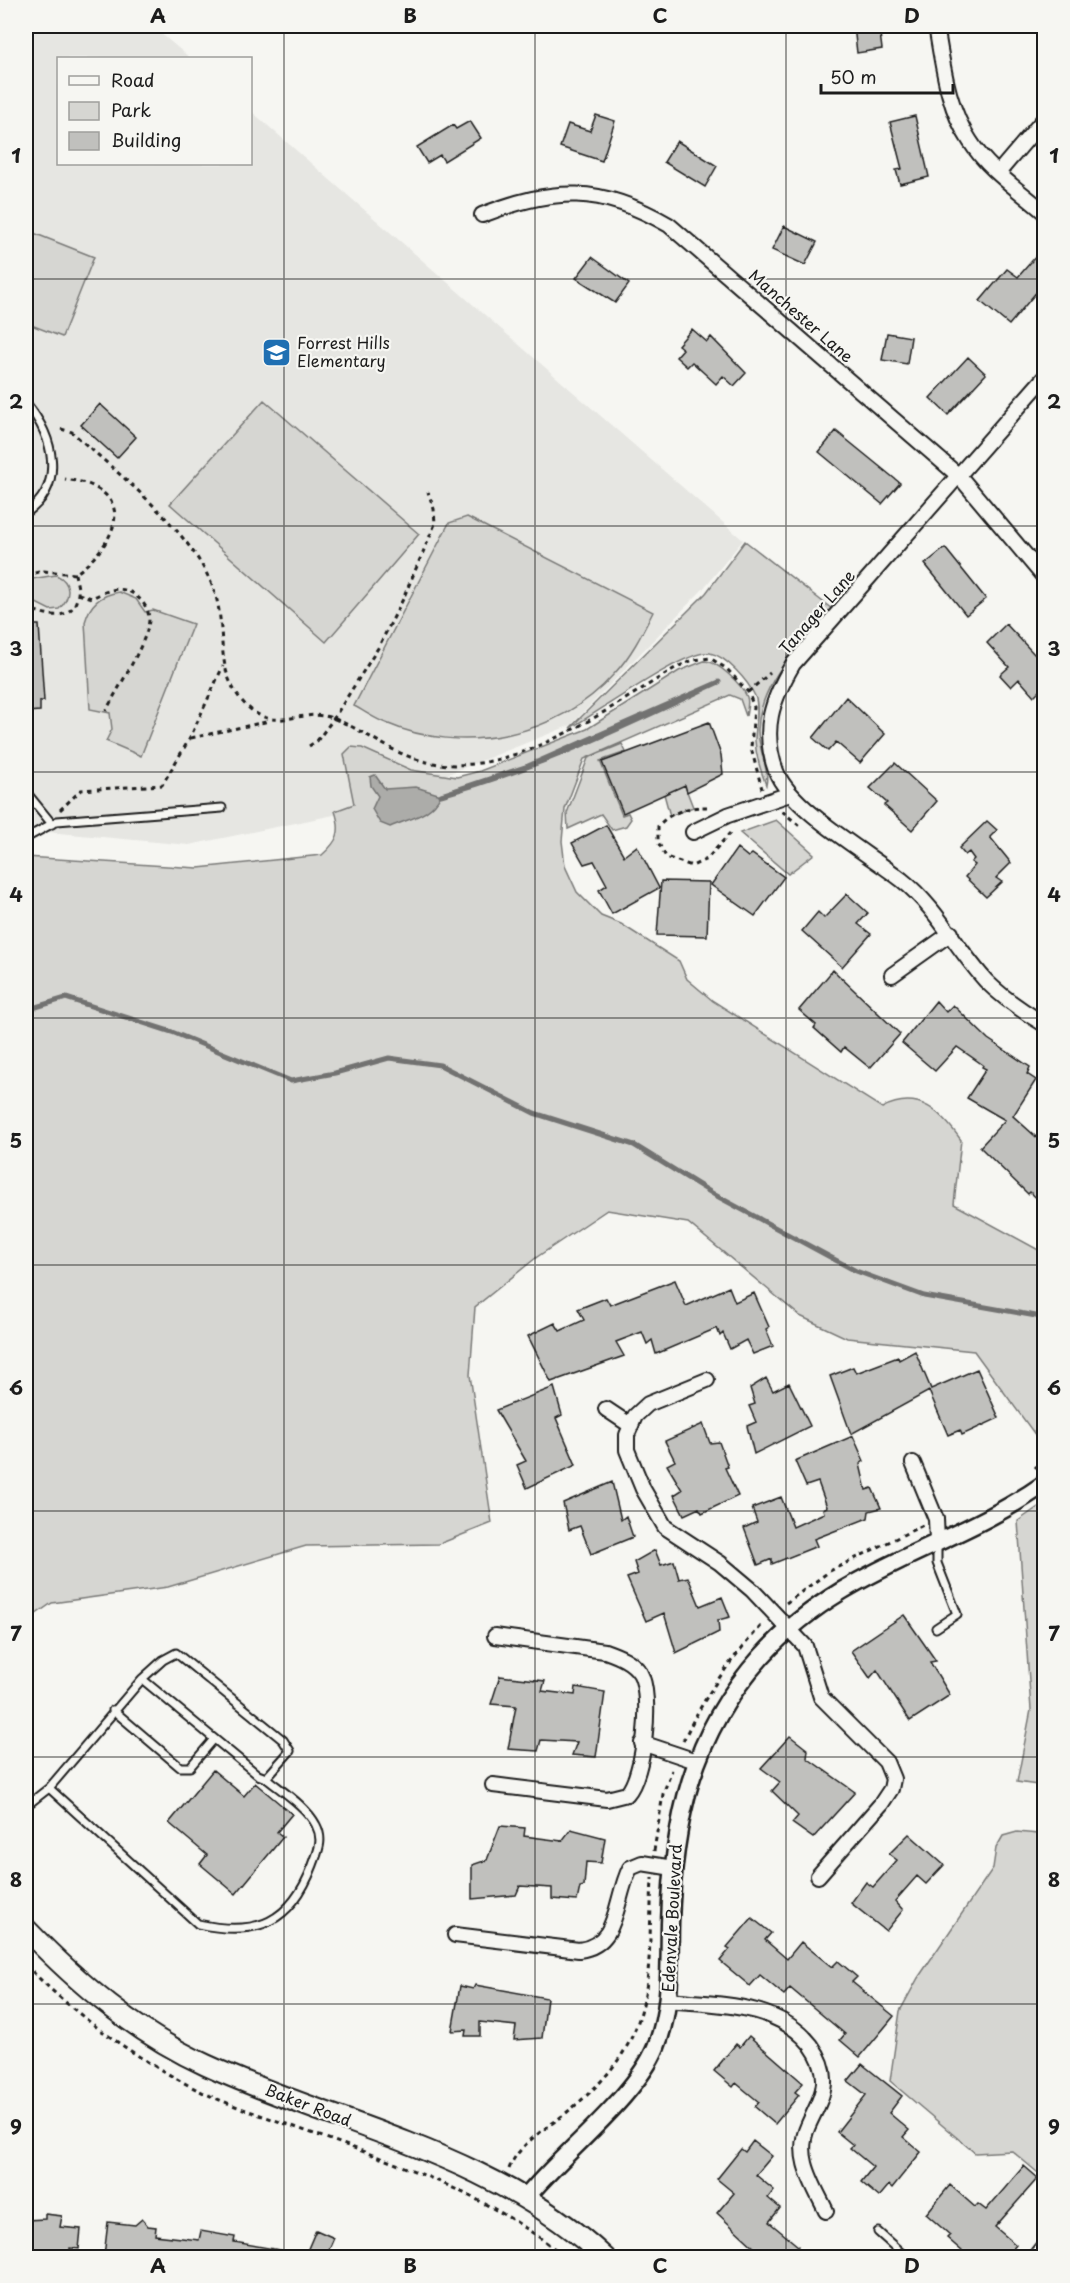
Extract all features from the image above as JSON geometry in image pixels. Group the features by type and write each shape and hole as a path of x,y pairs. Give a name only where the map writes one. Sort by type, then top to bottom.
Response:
{"main road":[{"name":"Baker Road","path":"26,1929 66,1971 107,2005 146,2031 205,2064 460,2163 526,2198 605,2258"}],"street":[{"path":"936,26 945,80 954,111 970,142 998,173 1044,212"},
{"path":"998,173 1044,119"},
{"name":"Manchester Lane","path":"482,215 541,196 574,194 608,198 640,209 669,225 960,477 1044,577"},
{"name":"Tanager Lane","path":"1044,378 960,477 793,664 773,704 767,736 777,772 790,794 903,881 936,914 986,981 1013,1004 1044,1024"},
{"path":"693,832 728,815 790,794"},
{"path":"892,975 951,933"},
{"path":"707,1380 648,1404 630,1425 627,1450 643,1489 665,1527 720,1563 752,1590 805,1646 821,1697 886,1762 893,1779 891,1789 881,1804 819,1876"},
{"path":"606,1409 630,1425"},
{"path":"913,1463 936,1519 937,1541"},
{"name":"Edenvale Boulevard","path":"526,2198 641,2072 655,2049 668,2000 673,1868 683,1804 696,1761 734,1691 761,1656 788,1629 838,1591 878,1568 1014,1505 1044,1484"},
{"path":"493,1785 618,1798 633,1788 648,1703 646,1687 631,1663 605,1651 495,1636"},
{"path":"642,1743 696,1761"},
{"path":"455,1935 579,1950 593,1948 606,1939 630,1868 642,1863 673,1868"},
{"path":"668,2000 759,2011 791,2027 807,2040 818,2054 824,2083 802,2147 804,2163 826,2211"}],"lane":[{"path":"26,403 45,434 51,470 44,498 26,513"},
{"path":"26,792 54,823"},
{"path":"26,838 54,823 222,808"},
{"path":"936,1628 957,1614 937,1563 937,1541"},
{"path":"26,1806 50,1788 113,1710 142,1679 163,1660 176,1653 283,1740 290,1751 266,1778"},
{"path":"50,1788 198,1924 228,1930 267,1923 285,1914 308,1878 321,1845 316,1825 266,1778 258,1775 142,1679"},
{"path":"113,1710 180,1767 190,1767 214,1739"},
{"path":"878,2232 907,2258"},
{"path":"1030,2258 1044,2240"}],"path":[{"path":"61,429 72,432 142,495 179,535 203,568 217,599 223,666 242,701 272,721"},
{"path":"26,574 44,571 75,574 106,544 112,534 114,513 99,489 65,478"},
{"path":"309,746 317,741 334,718 378,648 431,537 435,509 428,492"},
{"path":"26,607 47,617 55,617 69,609 78,594 75,574"},
{"path":"78,594 92,598 107,590 123,589 143,602 149,615 143,639 106,711"},
{"path":"190,738 311,715 334,718 384,746 417,760 457,766 475,765 582,727 677,667 693,660 710,658 728,669 752,698 754,707 751,747 763,791 754,796"},
{"path":"54,823 61,807 81,790 162,785 190,738 223,666"},
{"path":"715,807 695,806 665,818 657,826 658,842 666,857 692,866 707,859 728,834 737,829"},
{"path":"772,812 780,810 810,834"},
{"path":"1029,1472 1044,1459"},
{"path":"512,2160 530,2142 597,2088 614,2069 635,2034 646,1986 652,1865 663,1794 677,1755 700,1705 723,1669 773,1613 830,1571 936,1519"}],"shaded area":[{"name":"Forrest Hills Elementary","path":"26,26 152,26 189,57 57,57 57,165 252,165 252,112 743,540 703,589 571,725 358,810 189,845 26,830"},
{"path":"375,775 385,789 416,787 441,795 432,808 426,812 390,827 380,823 372,809 378,796 371,786 370,777"}],"green space":[{"path":"26,230 94,257 62,337 26,323"},
{"path":"264,400 419,534 326,642 170,504"},
{"path":"467,517 653,612 626,660 592,696 566,713 538,726 477,739 446,738 415,733 386,723 354,706 449,523"},
{"path":"745,541 832,609 795,649 766,695 760,712 758,730 767,779 766,785 756,747 755,696 736,670 723,659 710,653 698,654 662,671 570,728 706,593"},
{"path":"56,575 65,582 68,590 66,600 59,609 50,610 26,598 26,580"},
{"path":"119,592 136,599 145,612 153,610 193,624 141,756 106,741 112,729 110,713 90,709 85,622 97,601 106,595"},
{"path":"704,661 722,669 740,686 748,699 746,716 740,699 730,695 584,759 565,809 562,841 565,866 577,892 601,916 621,924 679,961 687,979 713,1001 882,1108 907,1101 918,1102 937,1113 953,1130 961,1140 954,1204 1044,1253 1044,1447 974,1351 847,1338 800,1316 688,1223 607,1210 537,1257 475,1307 470,1375 492,1523 439,1544 306,1546 168,1587 52,1603 26,1621 26,857 198,868 322,855 337,836 338,825 335,811 354,804 344,754 351,747 362,748 411,770 457,777 480,771 587,729 679,671"},
{"path":"622,744 626,752 600,761 622,815 628,813 631,819 626,826 612,830 601,814 568,829 567,813 588,758"},
{"path":"681,776 693,807 670,816 661,783"},
{"path":"776,820 814,854 788,874 740,833"},
{"path":"1044,1503 1044,1786 1017,1782 1031,1710 1018,1521"},
{"path":"1044,1820 1044,2178 1012,2151 975,2153 890,2081 900,2011 918,1978 993,1868 996,1848 1003,1836 1017,1832 1038,1834"}],"building":[{"path":"854,26 879,26 882,49 857,53"},
{"path":"596,115 615,121 602,161 560,147 568,124 590,131"},
{"path":"915,116 929,177 900,184 896,170 902,169 890,122"},
{"path":"470,121 481,138 444,161 440,155 427,163 417,147 453,125 456,129"},
{"path":"677,141 717,166 705,187 664,162"},
{"path":"784,226 817,242 805,265 772,250"},
{"path":"1037,255 1044,262 1044,283 1009,325 980,301 1007,269 1018,277"},
{"path":"592,257 629,284 615,303 576,278"},
{"path":"692,329 707,342 711,337 746,373 734,386 723,376 716,384 692,362 687,367 676,357 683,349 678,345"},
{"path":"887,333 911,337 907,364 882,360"},
{"path":"968,357 986,374 948,415 930,398"},
{"path":"100,404 136,437 117,458 81,425"},
{"path":"836,431 900,483 882,504 819,452"},
{"path":"945,548 986,599 966,615 925,564"},
{"path":"1006,624 1035,655 1037,653 1044,661 1044,686 1034,696 1019,679 1011,687 1000,675 1009,667 987,643"},
{"path":"26,625 39,625 44,701 40,701 40,711 26,712"},
{"path":"846,697 885,734 860,763 836,742 828,751 813,738"},
{"path":"709,722 721,755 723,774 687,792 685,785 623,813 602,762"},
{"path":"895,763 937,801 912,830 884,805 887,803 870,788"},
{"path":"987,821 997,830 990,837 1011,863 996,878 1002,882 986,897 965,877 975,865 971,862 974,859 969,852 965,855 959,848"},
{"path":"606,825 624,856 637,846 659,888 612,914 599,890 607,885 594,861 584,864 572,843"},
{"path":"737,848 748,857 752,854 784,877 755,916 711,885"},
{"path":"661,881 709,882 707,936 657,935"},
{"path":"847,894 868,913 858,924 871,934 842,967 802,931 818,912 824,918"},
{"path":"833,970 900,1034 870,1068 844,1047 841,1052 814,1028 816,1025 799,1010"},
{"path":"936,1001 946,1012 953,1005 988,1039 1030,1067 1027,1074 1036,1080 1013,1116 1044,1144 1044,1205 1030,1192 1028,1194 980,1147 1005,1120 967,1098 986,1069 982,1067 983,1065 957,1047 935,1071 902,1043"},
{"path":"675,1280 686,1306 729,1287 735,1302 754,1293 769,1327 766,1329 773,1346 753,1354 746,1340 730,1349 723,1333 720,1336 717,1328 656,1354 652,1340 647,1344 642,1332 616,1342 624,1356 551,1382 528,1336 555,1323 560,1331 584,1320 578,1309 606,1298 610,1305"},
{"path":"915,1351 931,1389 977,1369 999,1418 962,1435 960,1430 948,1435 929,1391 851,1434 830,1376 853,1367 856,1373 898,1357 899,1360"},
{"path":"766,1378 773,1391 789,1383 810,1426 754,1454 747,1426 756,1422 749,1406 755,1404 750,1388"},
{"path":"554,1387 562,1415 556,1418 576,1465 527,1488 517,1465 526,1461 496,1410"},
{"path":"703,1424 710,1443 719,1442 728,1467 725,1468 738,1496 702,1513 699,1508 684,1515 674,1495 682,1490 667,1465 675,1461 665,1441"},
{"path":"853,1436 864,1461 860,1464 866,1490 872,1488 881,1508 869,1511 868,1518 814,1539 817,1546 772,1564 772,1559 758,1565 744,1528 757,1522 752,1508 781,1497 793,1527 824,1513 823,1509 827,1507 818,1482 806,1486 795,1461"},
{"path":"612,1482 621,1520 626,1516 633,1537 591,1554 580,1526 569,1530 563,1503"},
{"path":"655,1550 661,1565 674,1561 679,1579 688,1577 700,1606 722,1597 730,1617 718,1620 719,1632 676,1653 664,1613 646,1621 627,1578 638,1574 634,1562"},
{"path":"904,1615 936,1661 930,1662 950,1695 910,1721 877,1670 870,1678 851,1651"},
{"path":"500,1676 545,1681 542,1691 575,1695 576,1687 605,1692 596,1757 572,1755 577,1742 541,1740 538,1751 508,1749 516,1706 491,1704"},
{"path":"790,1736 808,1750 807,1758 855,1792 813,1838 792,1823 798,1816 772,1791 780,1782 761,1768"},
{"path":"213,1770 244,1796 255,1783 292,1814 277,1832 283,1837 236,1894 200,1864 207,1855 169,1823"},
{"path":"500,1826 525,1828 524,1836 562,1841 571,1829 605,1838 601,1863 586,1862 584,1886 580,1887 577,1901 552,1899 552,1888 520,1886 516,1895 472,1899 472,1865 487,1860"},
{"path":"909,1834 944,1865 926,1884 917,1876 895,1901 903,1910 886,1931 851,1903 866,1882 873,1887 897,1860 889,1854"},
{"path":"752,1918 771,1933 765,1940 787,1959 801,1942 832,1967 838,1961 857,1977 852,1982 894,2016 860,2057 840,2040 845,2034 790,1988 784,1995 760,1975 750,1986 720,1961 730,1949 727,1947"},
{"path":"475,1985 547,1998 542,2038 514,2040 516,2026 480,2022 480,2036 465,2036 466,2030 452,2031 460,1986 473,1989"},
{"path":"749,2036 803,2083 795,2092 799,2095 775,2124 755,2107 759,2102 736,2083 733,2087 714,2071 736,2044 740,2047"},
{"path":"862,2064 902,2096 889,2113 909,2130 903,2137 921,2152 892,2188 889,2185 879,2197 861,2182 873,2167 850,2148 853,2145 837,2132 866,2095 848,2081"},
{"path":"753,2141 772,2156 756,2175 774,2190 768,2198 780,2208 769,2222 798,2246 789,2258 751,2258 757,2250 717,2213 734,2193 717,2179 741,2149 745,2152"},
{"path":"1024,2166 1038,2178 995,2227 1016,2245 1005,2258 970,2258 947,2238 950,2235 926,2214 950,2185 975,2207 978,2204 986,2210"},
{"path":"45,2214 62,2216 60,2227 81,2229 79,2249 70,2248 70,2252 26,2248 26,2220 45,2219"},
{"path":"142,2219 148,2226 156,2227 155,2235 199,2240 201,2231 235,2237 234,2242 280,2250 279,2258 210,2258 173,2250 172,2258 104,2256 108,2222 135,2225"},
{"path":"316,2230 334,2238 325,2258 304,2258"}],"waterway":[{"path":"719,682 548,759 513,772 441,795 528,766 719,682"},
{"path":"26,1010 66,998 172,1032 291,1081 335,1073 389,1058 440,1065 534,1113 634,1145 715,1195 856,1271 924,1296 1036,1316 1044,1321"}],"place":[{"name":"Forrest Hills Elementary","path":"276,352"}]}
